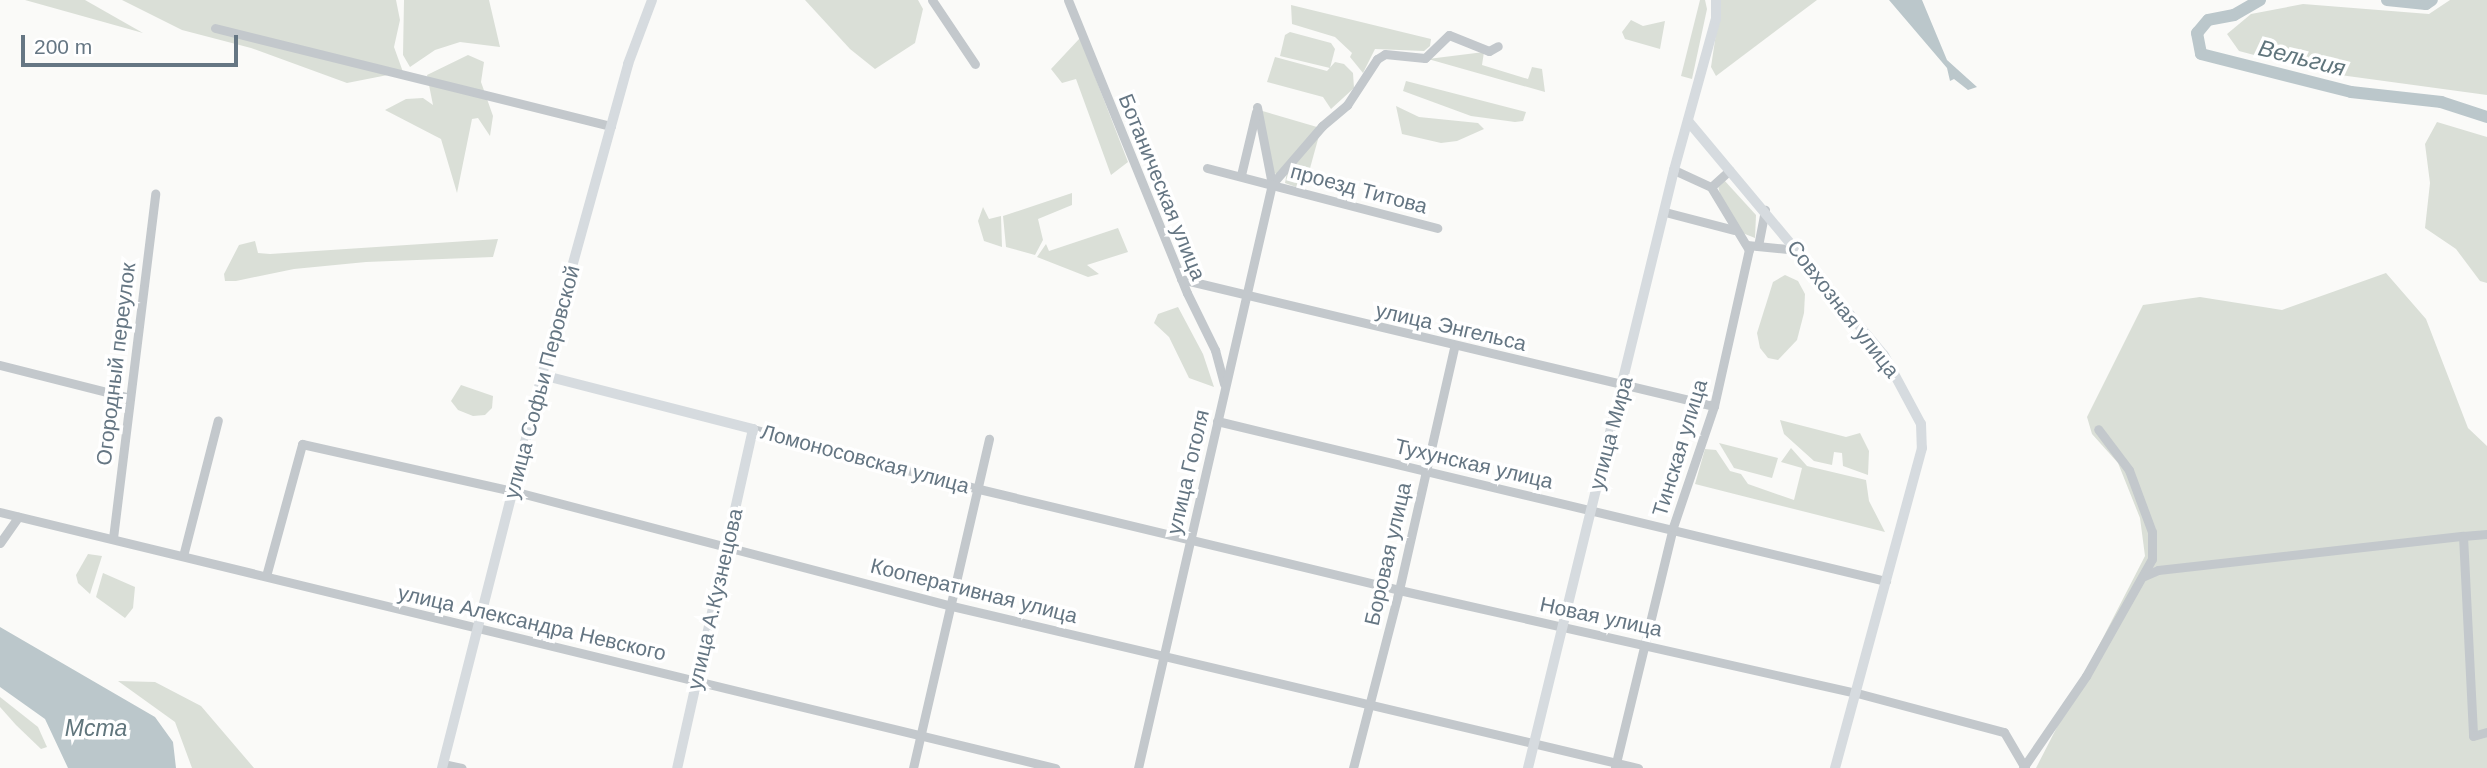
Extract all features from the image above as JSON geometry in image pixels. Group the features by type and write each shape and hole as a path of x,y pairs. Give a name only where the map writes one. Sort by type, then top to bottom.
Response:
{"main road":[{"name":"улица Софьи Перовской","path":"443,766 542,375 611,126 652,0"},
{"name":"улица Мира","path":"1528,768 1675,170 1716,19 1716,0"},
{"name":"Совхозная улица","path":"1688,121 1765,209 1884,355 1921,425 1922,448 1835,768"},
{"name":"Ломоносовская улица","path":"542,375 752,429"},
{"name":"улица А.Кузнецова","path":"677,768 752,429"}],"street":[{"path":"932,0 975,64"},
{"name":"Ботаническая улица","path":"1068,0 1181,279 1215,350 1225,386"},
{"path":"215,28 611,126"},
{"path":"1272,184 1322,126 1347,105 1377,59 1385,54 1425,58 1449,35 1489,51 1498,46"},
{"path":"1241,174 1257,107 1272,184"},
{"name":"проезд Титова","path":"1207,168 1241,174 1437,228"},
{"path":"1675,170 1711,187 1734,230 1747,245 1798,250"},
{"path":"1711,187 1730,170"},
{"name":"улица Гоголя","path":"1139,768 1272,184"},
{"name":"Огородный переулок","path":"113,538 155,194"},
{"path":"1758,246 1765,209"},
{"path":"1665,212 1734,230"},
{"name":"Тинская улица","path":"1616,766 1673,527 1714,406 1748,263 1747,245"},
{"name":"улица Энгельса","path":"1181,279 1247,298 1714,406"},
{"name":"Боровая улица","path":"1353,768 1399,590 1454,347"},
{"path":"0,365 130,398"},
{"path":"183,556 218,420"},
{"name":"Тухунская улица","path":"1217,421 1673,527 1886,581"},
{"name":"Ломоносовская улица","path":"752,429 978,489 1190,539"},
{"path":"2024,767 2086,676 2152,559 2152,533 2129,470 2098,429"},
{"path":"913,768 989,439"},
{"name":"Кооперативная улица","path":"266,576 302,444 513,491 952,606 1368,702 1616,766 1638,768"},
{"name":"улица Александра Невского","path":"0,512 1055,768"},
{"path":"0,542 18,517"},
{"path":"2144,576 2158,570 2487,534"},
{"path":"2463,536 2473,736 2487,732"},
{"name":"Новая улица","path":"1190,539 1399,590 1857,693 2004,732 2024,767"},
{"path":"2152,559 2158,570"},
{"path":"443,766 462,768"}],"shaded area":[{"path":"25,0 85,0 143,33"},
{"path":"122,0 396,0 400,20 394,47 403,72 347,83 251,48 182,30"},
{"path":"404,0 489,0 500,47 460,42 435,50 410,67 403,55"},
{"path":"805,0 918,0 923,9 915,43 875,69 850,49"},
{"path":"1700,0 1705,0 1707,9 1692,79 1681,76"},
{"path":"1721,0 1817,0 1716,76 1711,67"},
{"path":"2450,0 2487,0 2487,95 2318,72 2239,51 2227,34 2251,14 2303,4 2429,14"},
{"path":"1291,5 1431,39 1430,46 1424,51 1375,49 1363,73 1350,57 1352,53 1335,37 1292,24"},
{"path":"1631,20 1643,26 1665,21 1660,49 1625,39 1622,32"},
{"path":"1290,32 1331,43 1335,49 1330,68 1280,56 1285,35"},
{"path":"1080,38 1128,162 1111,175 1076,79 1062,83 1051,69"},
{"path":"1484,52 1482,65 1528,79 1532,67 1542,69 1545,92 1428,59"},
{"path":"468,55 484,62 481,82 493,116 490,136 478,118 472,119 457,193 441,139 385,110 406,99 423,98 433,105 427,75"},
{"path":"1275,57 1327,71 1335,62 1344,64 1353,73 1354,88 1331,109 1323,97 1267,82"},
{"path":"1406,81 1526,112 1523,121 1515,122 1471,116 1403,91"},
{"path":"1396,106 1419,117 1478,123 1484,129 1457,141 1441,143 1402,134"},
{"path":"1259,110 1317,127 1279,175 1271,172"},
{"path":"2437,122 2487,137 2487,283 2480,281 2456,249 2425,228 2430,183 2425,144"},
{"path":"1320,132 1304,190 1285,183 1287,172"},
{"path":"1724,180 1756,215 1755,238 1740,232 1722,202 1718,186"},
{"path":"1072,193 1072,205 1038,219 1043,240 1035,255 1006,247 1003,216"},
{"path":"983,207 989,219 1001,216 1002,247 984,241 978,221"},
{"path":"1118,228 1128,252 1087,265 1099,274 1088,277 1037,257 1046,244 1049,251"},
{"path":"498,239 493,257 366,262 294,269 236,281 225,281 224,274 239,245 255,241 258,253 270,254"},
{"path":"2386,273 2426,319 2468,428 2487,446 2487,768 2036,768 2145,556 2140,518 2118,463 2092,434 2087,417 2143,305 2200,297 2282,310"},
{"path":"1785,275 1798,281 1805,294 1804,313 1797,340 1778,360 1768,358 1760,348 1757,333 1773,282"},
{"path":"1178,307 1203,354 1214,387 1189,378 1169,337 1154,323 1158,314"},
{"path":"461,385 493,396 492,408 485,415 473,416 458,410 451,401"},
{"path":"1780,420 1846,437 1860,433 1869,451 1868,475 1843,466 1842,453 1834,452 1832,465 1814,461 1784,434"},
{"path":"1719,443 1778,458 1772,478 1734,468"},
{"path":"1791,448 1807,466 1866,480 1869,501 1885,532 1695,484 1705,449 1716,450 1730,471 1741,474 1748,484 1794,500 1802,468 1781,462"},
{"path":"88,554 102,556 90,594 78,583 76,575"},
{"path":"103,573 135,587 133,608 125,618 96,597"},
{"path":"118,681 155,682 201,706 254,768 192,768 175,722"},
{"path":"0,697 38,727 47,747 41,749 16,725 0,707"}],"water":[{"path":"1889,0 1922,0 1947,60 1977,87 1968,90 1954,79 1950,81 1947,68"},
{"name":"Мста","path":"0,627 155,717 173,742 176,768 68,768 45,719 0,687"}],"waterway":[{"name":"Вельгия","path":"2260,0 2234,15 2208,20 2197,33 2201,54 2351,92 2441,102 2487,117"},
{"name":"Вельгия","path":"2387,0 2426,4 2432,0"}]}
